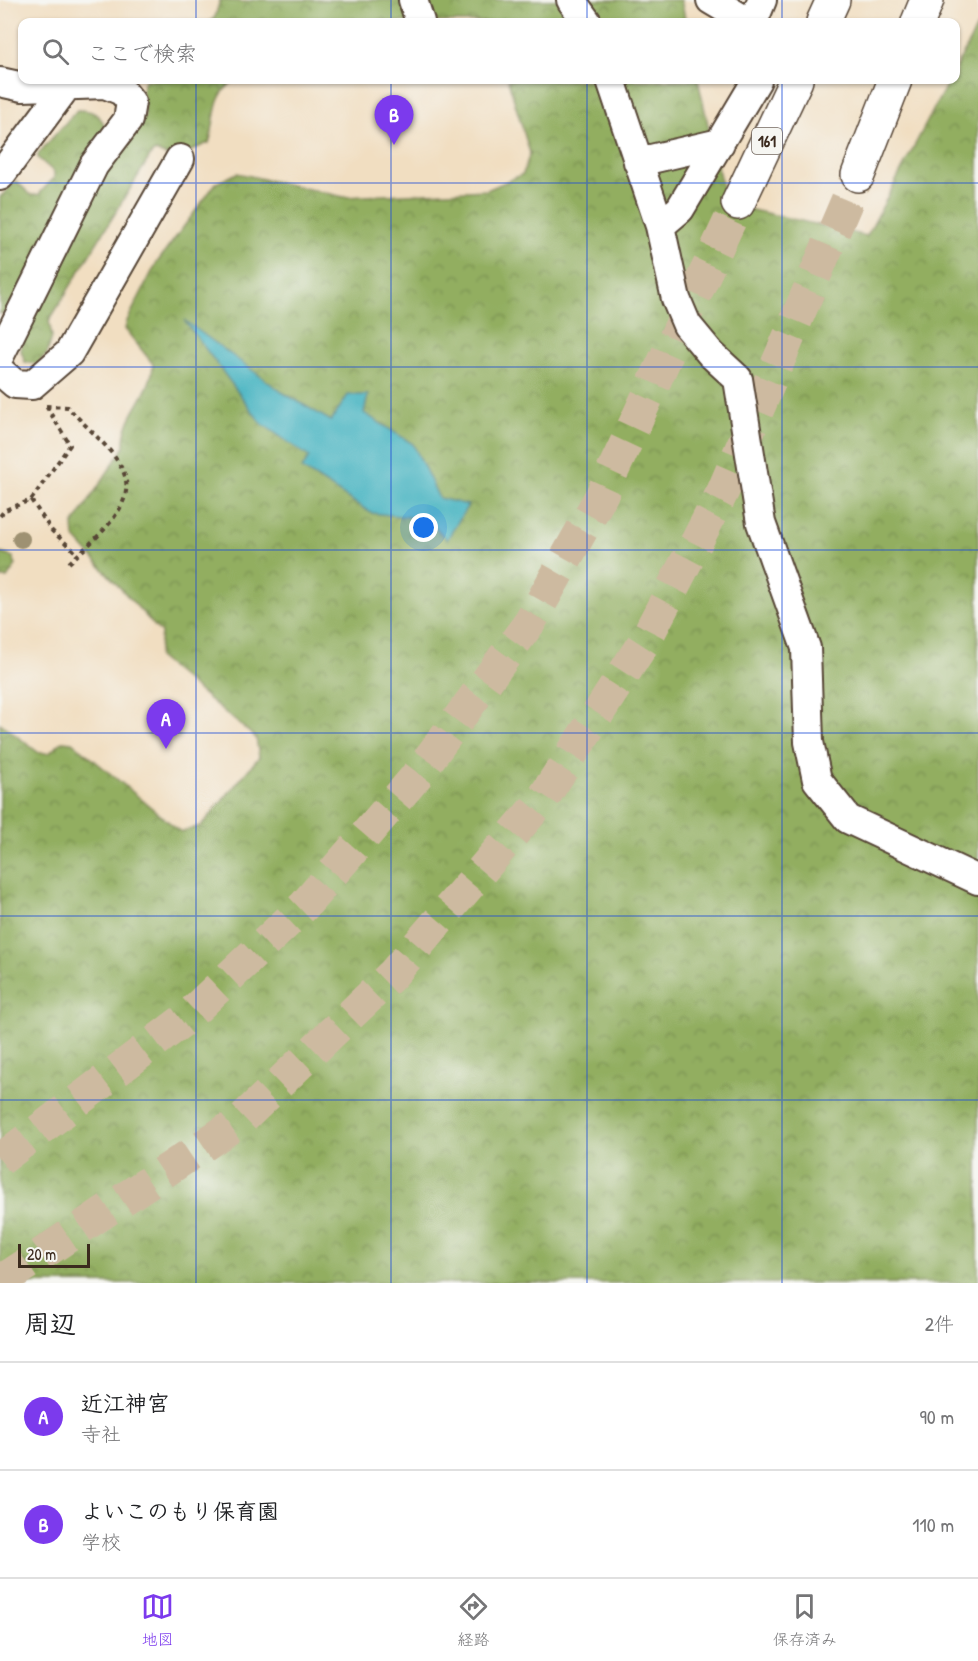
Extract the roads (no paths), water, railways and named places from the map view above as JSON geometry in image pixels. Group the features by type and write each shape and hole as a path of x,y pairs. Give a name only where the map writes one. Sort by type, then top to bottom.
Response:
{"highway":[{"path":"825,18 833,0"},
{"path":"920,18 927,0"},
{"name":"161","path":"738,203 794,84"},
{"path":"858,175 893,84"}],"street":[{"path":"414,0 419,18"},
{"path":"572,0 584,18"},
{"path":"711,0 744,18"},
{"path":"753,18 762,0"},
{"path":"0,82 23,87 105,84 122,91 131,102 128,120 94,165 0,355"},
{"path":"611,84 660,226 674,290 687,325 711,354 738,379 760,523 806,648 809,742 817,780 848,819 978,880"},
{"path":"660,226 680,209 755,84"},
{"path":"0,176 66,87"},
{"path":"638,162 720,143"},
{"path":"0,371 15,384 39,396 69,353 180,159"}],"water":[{"path":"184,320 282,392 331,421 348,395 368,395 364,413 413,444 439,498 468,505 447,540 428,519 371,513 302,469 309,457 261,423"}],"tunnel":[{"path":"0,1282 240,1121 393,974 542,800 646,639 723,491 858,175"},
{"path":"0,1160 185,1019 304,906 414,779 530,622 601,496 738,203"}],"place":[{"name":"よいこのもり保育園","path":"394,145"},
{"name":"近江神宮","path":"166,749"}]}
